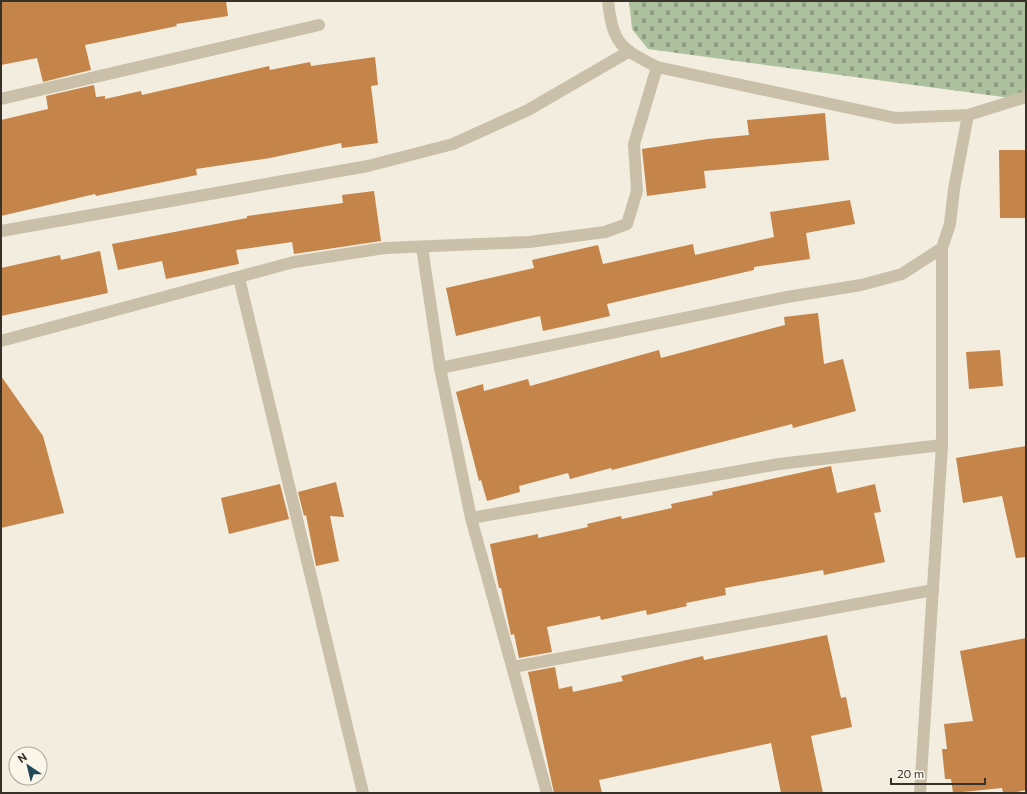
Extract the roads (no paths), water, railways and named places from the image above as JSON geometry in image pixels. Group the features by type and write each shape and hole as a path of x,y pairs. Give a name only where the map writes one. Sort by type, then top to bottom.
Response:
{"street":[{"path":"608,1 614,35 628,52 657,67 896,118 968,115 1026,98"},
{"path":"1,99 319,25"},
{"path":"1,232 368,166 453,144 528,110 628,52"},
{"path":"1,341 294,262 385,248 529,242 604,232 627,224 637,191 634,144 657,67"},
{"path":"920,793 942,445 942,248 950,224 954,189 968,115"},
{"path":"422,247 440,368 471,518 547,793"},
{"path":"440,368 787,296 861,285 902,274 942,248"},
{"path":"239,278 363,793"},
{"path":"471,518 779,464 942,445"},
{"path":"513,667 933,590"}]}
